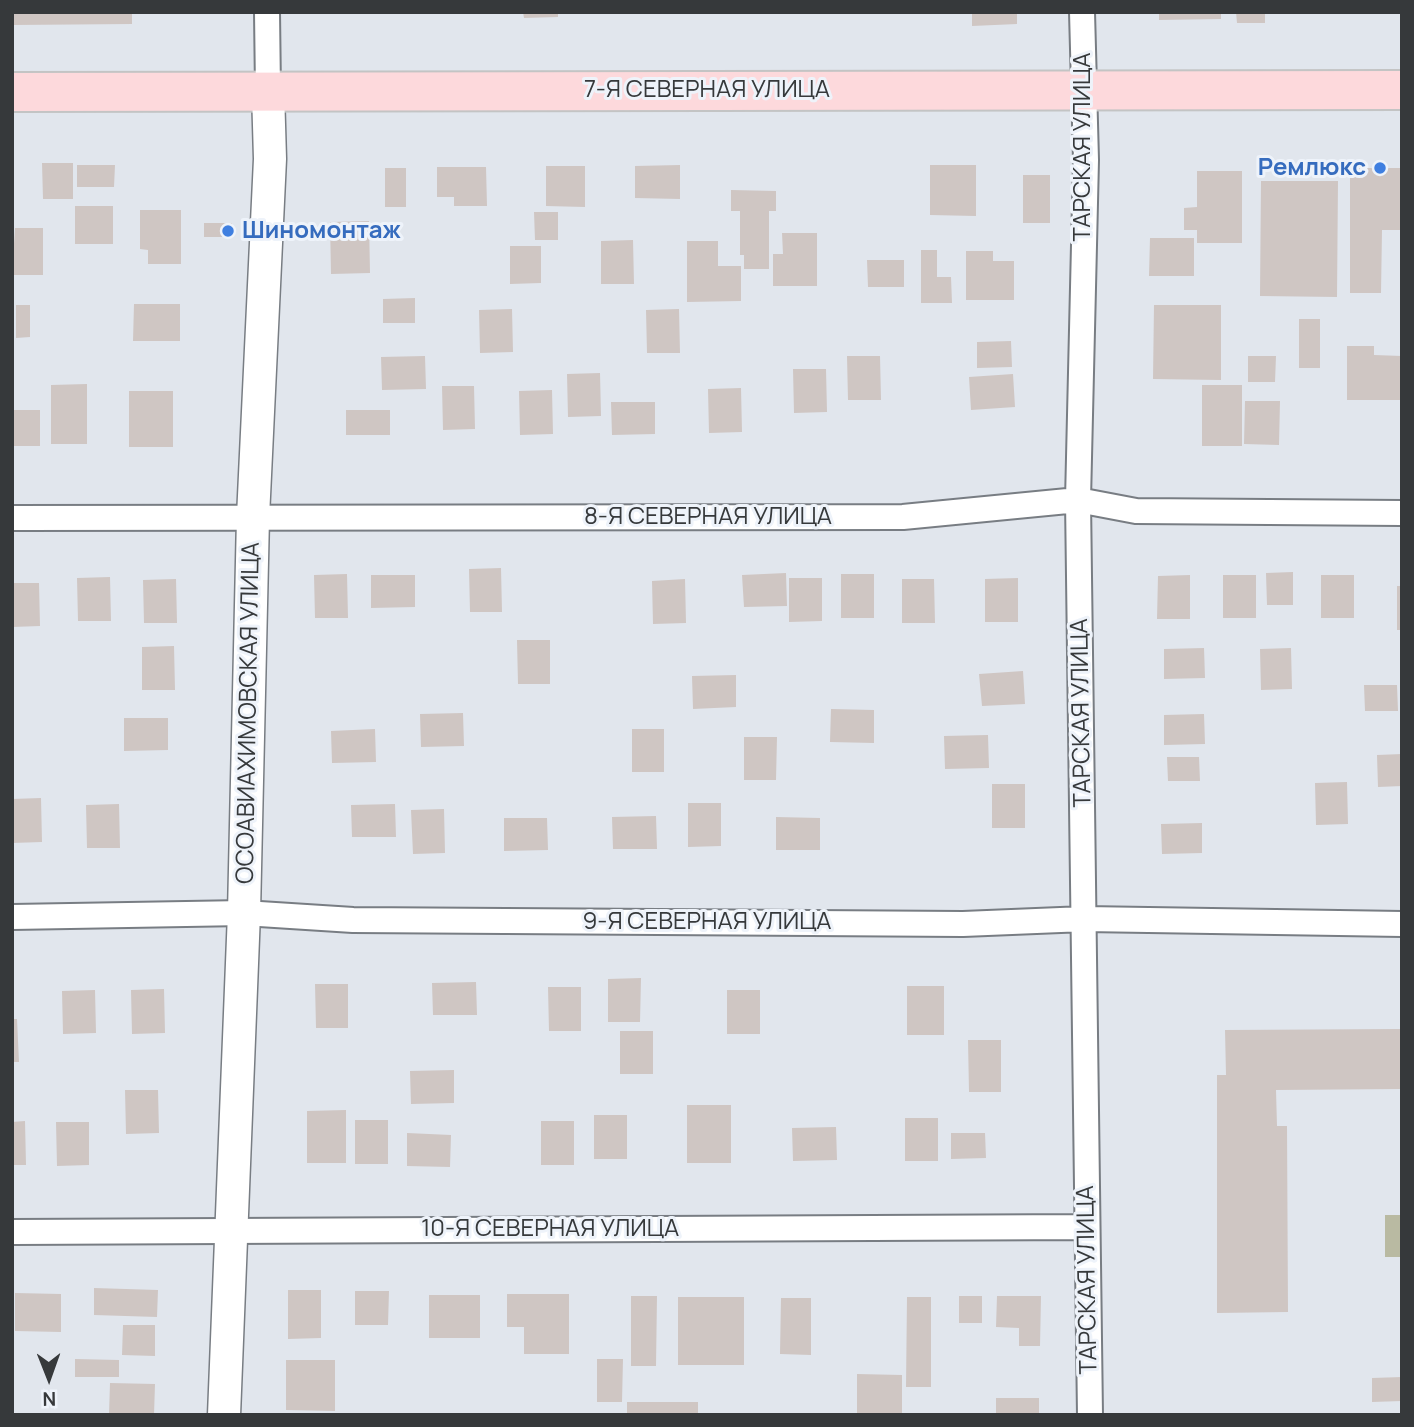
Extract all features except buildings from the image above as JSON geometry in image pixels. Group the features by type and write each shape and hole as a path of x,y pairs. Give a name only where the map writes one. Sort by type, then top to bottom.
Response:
{"main road":[{"name":"7-Я СЕВЕРНАЯ УЛИЦА","path":"12,92 1402,90"}],"street":[{"name":"ОСОАВИАХИМОВСКАЯ УЛИЦА","path":"225,1415 244,913 253,517 270,159 267,12"},
{"name":"ТАРСКАЯ УЛИЦА","path":"1082,12 1086,160 1078,500 1090,1415"},
{"name":"8-Я СЕВЕРНАЯ УЛИЦА","path":"12,518 903,517 1078,500 1136,511 1402,513"},
{"name":"9-Я СЕВЕРНАЯ УЛИЦА","path":"12,917 244,913 367,920 963,924 1085,919 1402,924"},
{"name":"10-Я СЕВЕРНАЯ УЛИЦА","path":"12,1232 1087,1227"}],"green space":[{"path":"1385,1215 1402,1215 1402,1257 1385,1257"}],"place":[{"name":"Ремлюкс","path":"1380,168"},
{"name":"Шиномонтаж","path":"228,231"}]}
